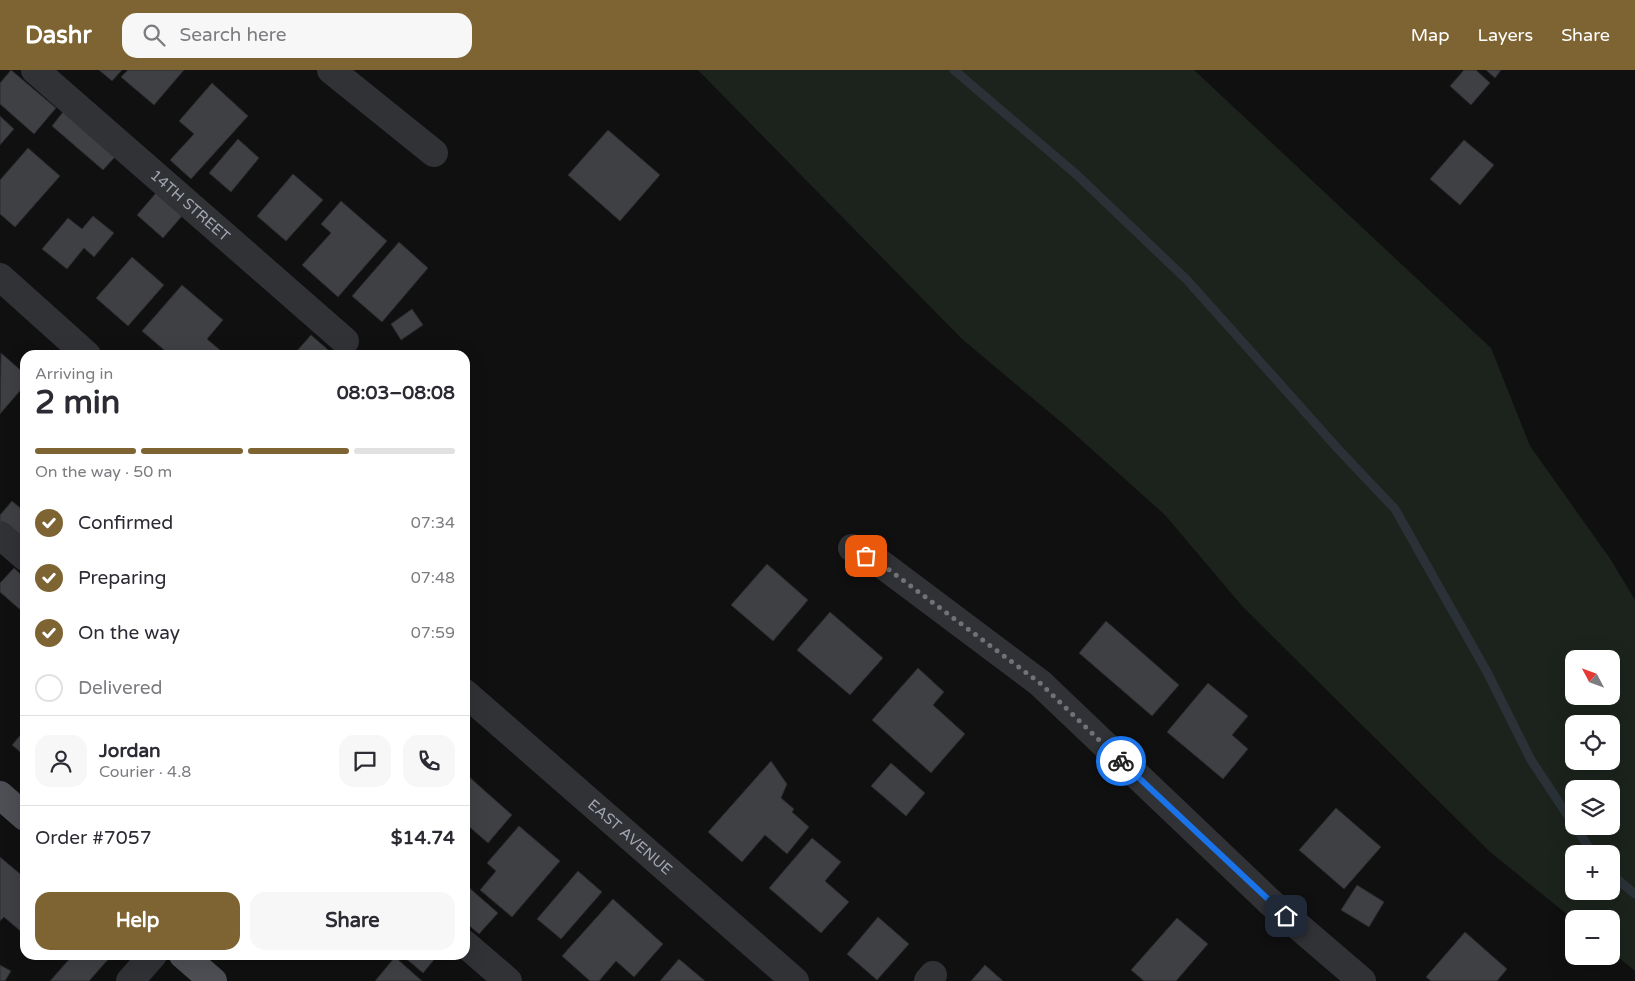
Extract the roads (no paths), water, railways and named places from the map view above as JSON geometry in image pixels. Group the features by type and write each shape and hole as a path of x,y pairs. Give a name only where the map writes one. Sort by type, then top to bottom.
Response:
{"main road":[{"path":"0,795 20,813"},
{"path":"189,960 213,981"}],"street":[{"name":"14TH STREET","path":"35,70 345,341"},
{"path":"331,70 434,153"},
{"path":"0,277 81,350"},
{"path":"0,535 20,553"},
{"path":"852,548 880,563 1040,683 1272,903 1362,981"},
{"name":"EAST AVENUE","path":"470,697 795,981"},
{"path":"470,948 508,981"},
{"path":"130,981 149,960"}],"waterway":[{"path":"954,70 1077,175 1187,280 1339,450 1395,509 1487,672 1531,760 1565,811"},
{"path":"1581,835 1587,845"},
{"path":"1620,882 1635,894"}]}
